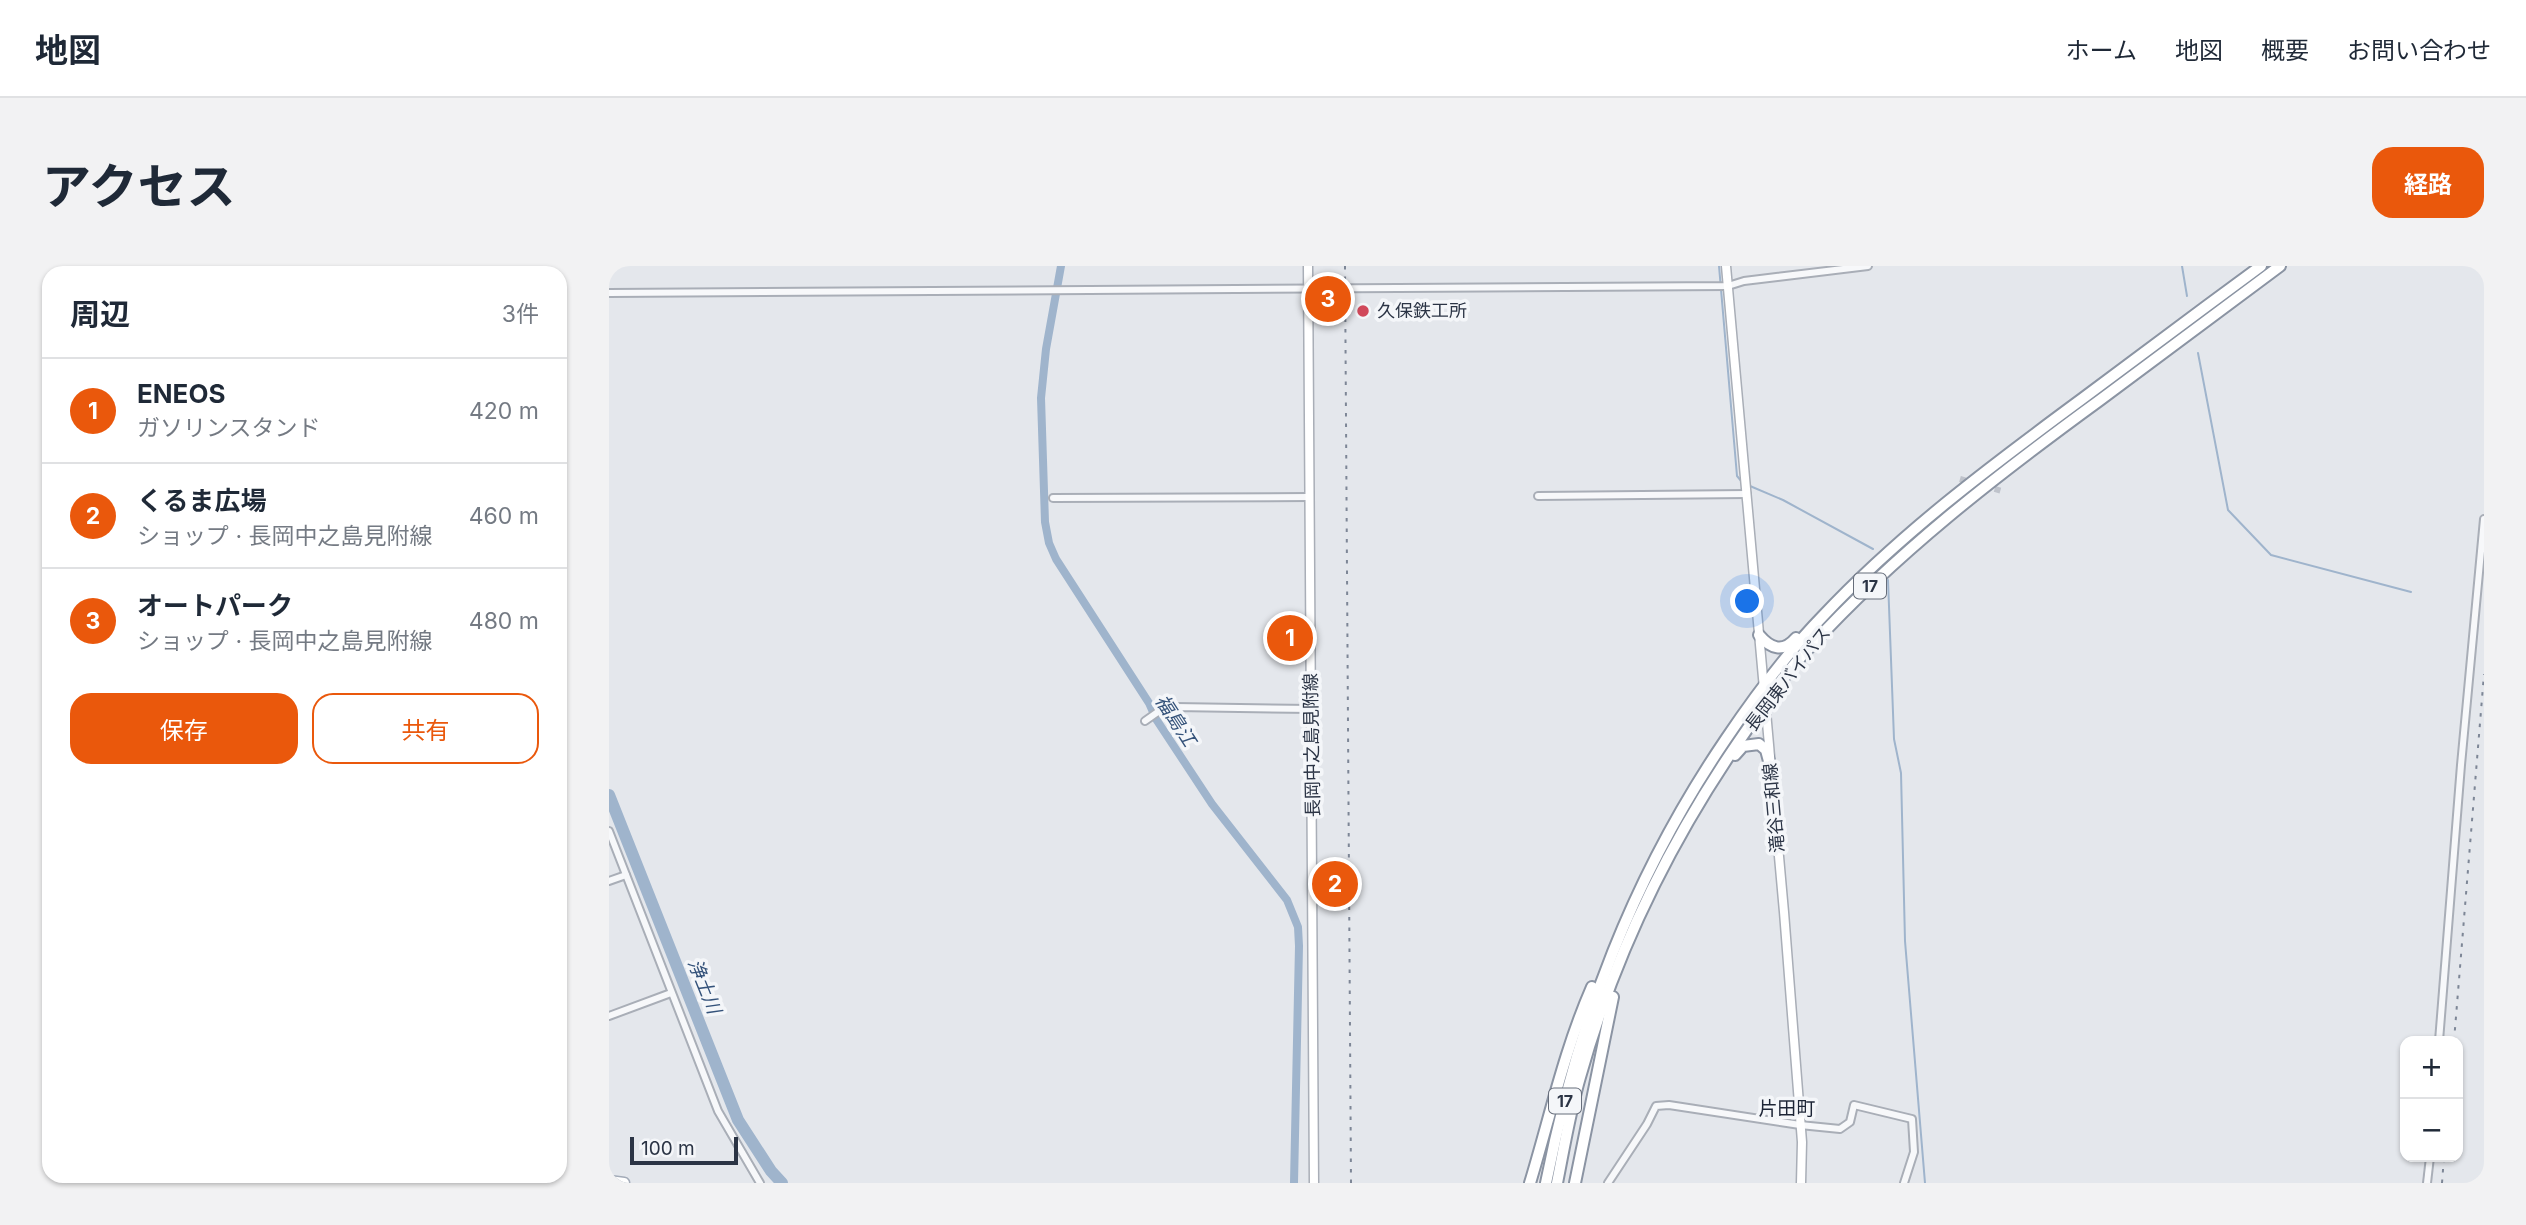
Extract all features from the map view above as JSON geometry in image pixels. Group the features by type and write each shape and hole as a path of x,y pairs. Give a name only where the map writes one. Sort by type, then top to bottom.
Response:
{"highway":[{"name":"長岡東バイパス","path":"1592,1022 1602,963 1681,808 1763,686 1819,619 1896,546 1965,487 2261,266"},
{"name":"長岡東バイパス","path":"1592,1022 1674,842 1765,704 1807,649 1917,542 2029,452 2280,266"},
{"path":"1759,635 1773,648 1788,646 1857,575 1916,523 1965,487"},
{"path":"1633,928 1714,785 1738,752 1747,745 1759,744 1766,750 1770,765"},
{"path":"1575,1183 1586,1125 1592,1022"},
{"path":"1530,1183 1557,1083 1592,1022"},
{"name":"17","path":"1546,1183 1560,1117 1592,1022"},
{"name":"17","path":"1557,1183 1592,1022"}],"main road":[{"name":"長岡中之島見附線","path":"1308,266 1314,1183"},
{"name":"滝谷三和線","path":"1727,266 1800,1125 1801,1183"},
{"path":"609,1181 624,1183"}],"street":[{"path":"609,293 1728,286 1815,269 1868,266"},
{"path":"1538,496 1747,494"},
{"path":"1053,498 1310,497"},
{"path":"2439,1036 2484,519"},
{"path":"1147,720 1158,711 1175,706 1311,709"},
{"path":"609,831 717,1111 760,1183"},
{"path":"609,881 626,875"},
{"path":"609,1016 671,992"},
{"path":"1608,1183 1647,1125 1656,1106 1669,1105 1800,1125 1844,1128 1850,1122 1854,1105 1912,1119 1914,1152 1903,1183"},
{"path":"2427,1183 2429,1162"}],"waterway":[{"name":"福島江","path":"1061,266 1046,349 1041,398 1045,522 1049,543 1056,559 1149,703 1156,719 1212,804 1287,900 1298,927 1294,1183"},
{"path":"1719,266 1737,476 1742,482"},
{"path":"2182,266 2187,296"},
{"path":"2198,353 2228,510 2271,555 2411,592"},
{"path":"1750,486 1783,500 1873,549"},
{"path":"1888,580 1894,739 1901,773 1905,941 1925,1183"},
{"name":"浄土川","path":"609,795 738,1120 771,1171 782,1183"}],"tunnel":[{"path":"1960,479 2002,491"}],"railway":[{"path":"1345,266 1351,1183"},
{"path":"2454,1036 2484,674"},
{"path":"2442,1183 2444,1162"}],"place":[{"name":"オートパーク","path":"1328,299"},
{"name":"久保鉄工所","path":"1363,311"},
{"name":"ENEOS","path":"1290,638"},
{"name":"くるま広場","path":"1335,884"}],"district":[{"name":"片田町","path":"1787,1108"}]}
